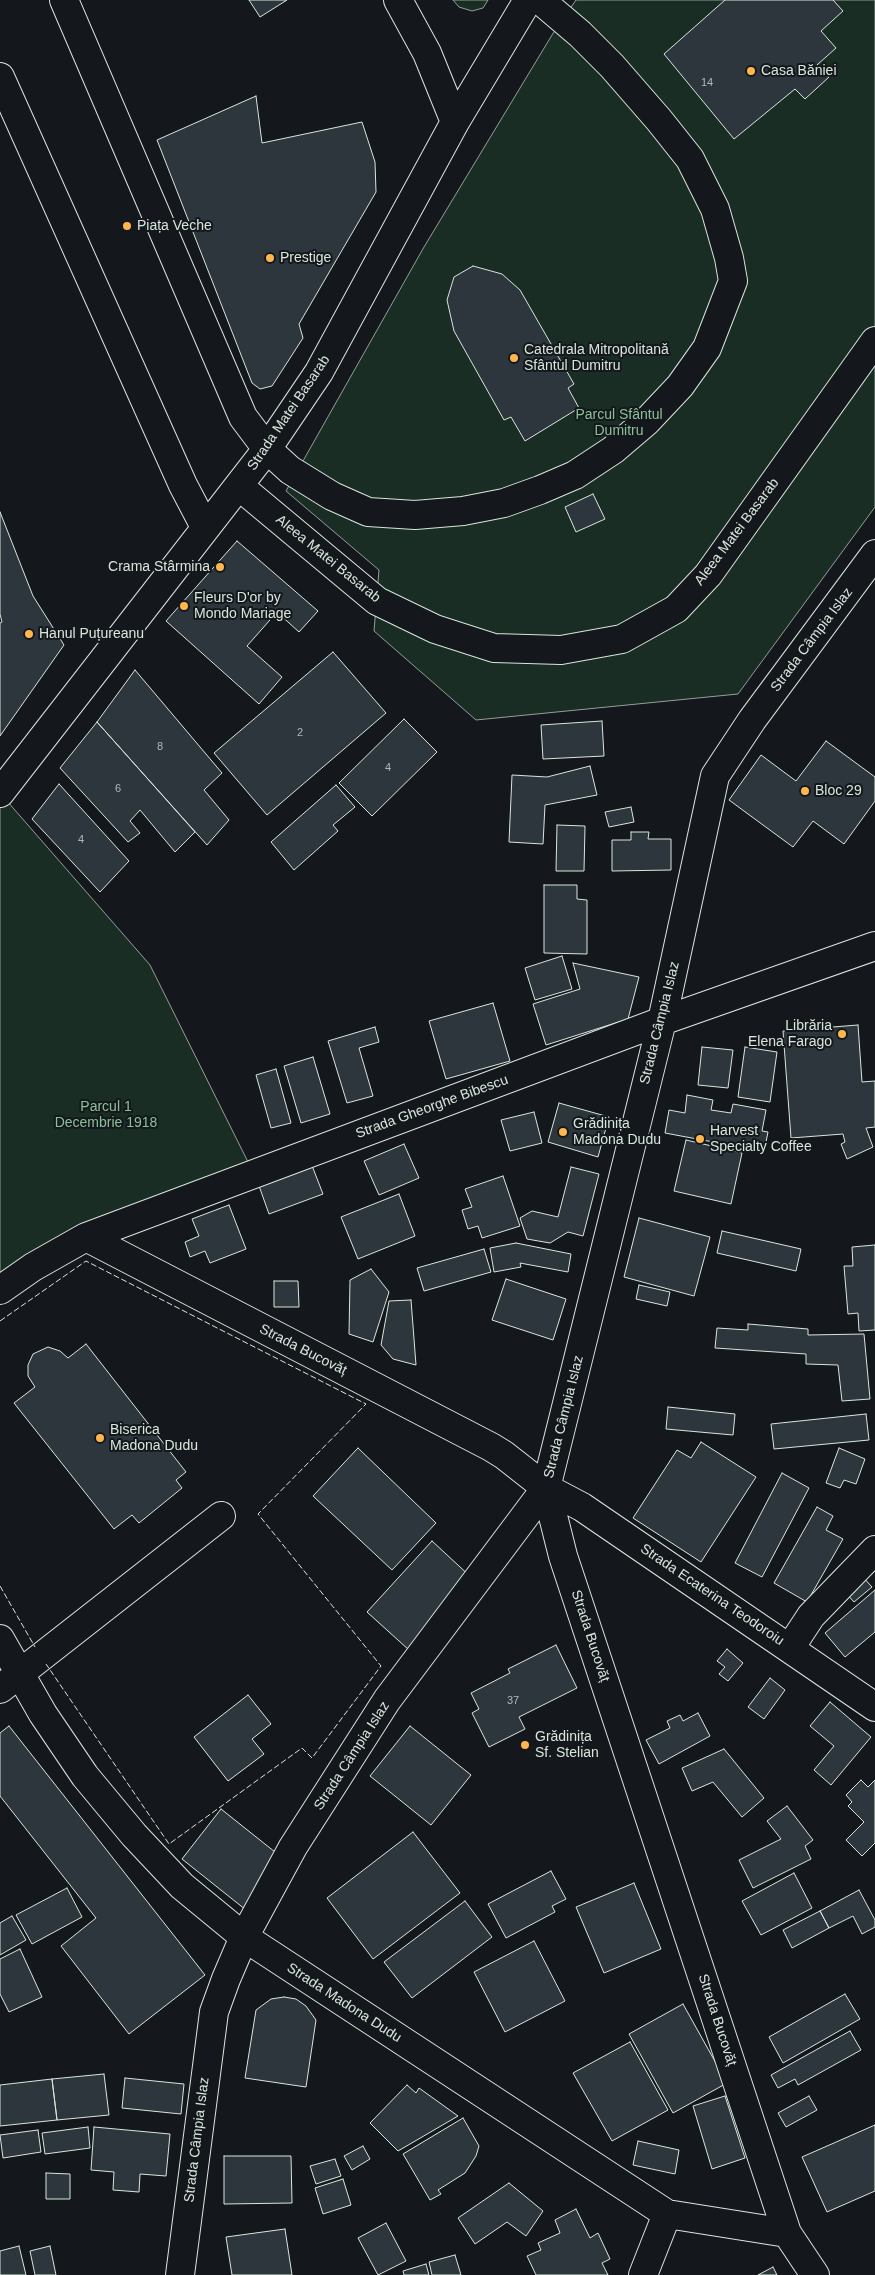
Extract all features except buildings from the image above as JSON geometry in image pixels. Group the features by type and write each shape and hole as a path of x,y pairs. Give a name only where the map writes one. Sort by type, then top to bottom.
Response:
{"street":[{"path":"64,0 240,409 267,450 290,470 332,496 368,512 415,515 463,511 504,503 575,475 614,450 680,386 708,348 733,281 729,258 715,209 690,159 660,120 580,34 540,0"},
{"path":"398,0 427,52 454,122"},
{"name":"Strada Matei Basarab","path":"0,793 205,527 267,450 320,372 454,122 528,0"},
{"path":"0,77 183,485 205,527"},
{"name":"Aleea Matei Basarab","path":"239,486 377,601 435,629 494,648 562,650 622,638 676,609 708,575 875,341"},
{"name":"Strada Câmpia Islaz","path":"180,2275 214,2012 244,1937 293,1847 388,1700 546,1488 662,1021 715,776 752,720 875,554"},
{"name":"Strada Gheorghe Bibescu","path":"0,1290 33,1267 86,1237 662,1021 875,946"},
{"name":"Strada Bucovăț","path":"86,1237 491,1447 546,1488 572,1583 788,2233 815,2275"},
{"name":"Strada Ecaterina Teodoroiu","path":"546,1488 582,1507 875,1707"},
{"path":"9,1681 221,1516"},
{"path":"790,1648 810,1616 875,1550"},
{"name":"Strada Madona Dudu","path":"0,1639 9,1681 43,1714 86,1776 134,1835 182,1886 244,1937 667,2214 788,2233"},
{"path":"643,2275 667,2214"}],"green space":[{"path":"453,0 488,0 483,8 472,11 459,7"},
{"name":"Parcul Sfântul Dumitru","path":"576,0 875,0 875,507 738,694 476,720 374,631 379,570 286,491 424,247 552,35"},
{"name":"Parcul 1 Decembrie 1918","path":"0,793 150,965 254,1174 0,1286"}],"fence":[{"path":"0,1321 86,1261 366,1404 258,1514 381,1666 312,1758 302,1748 169,1844 46,1664"},
{"path":"0,1586 35,1647"}],"place":[{"name":"Casa Băniei","path":"751,71"},
{"name":"Piața Veche","path":"127,226"},
{"name":"Prestige","path":"270,258"},
{"name":"Catedrala Mitropolitană Sfântul Dumitru","path":"514,358"},
{"name":"Crama Stârmina","path":"220,567"},
{"name":"Fleurs D'or by Mondo Mariage","path":"184,606"},
{"name":"Hanul Puțureanu","path":"29,634"},
{"name":"Bloc 29","path":"805,791"},
{"name":"Librăria Elena Farago","path":"842,1034"},
{"name":"Grădinița Madona Dudu","path":"563,1132"},
{"name":"Harvest Specialty Coffee","path":"700,1139"},
{"name":"Biserica Madona Dudu","path":"100,1438"},
{"name":"Grădinița Sf. Stelian","path":"525,1745"}]}
